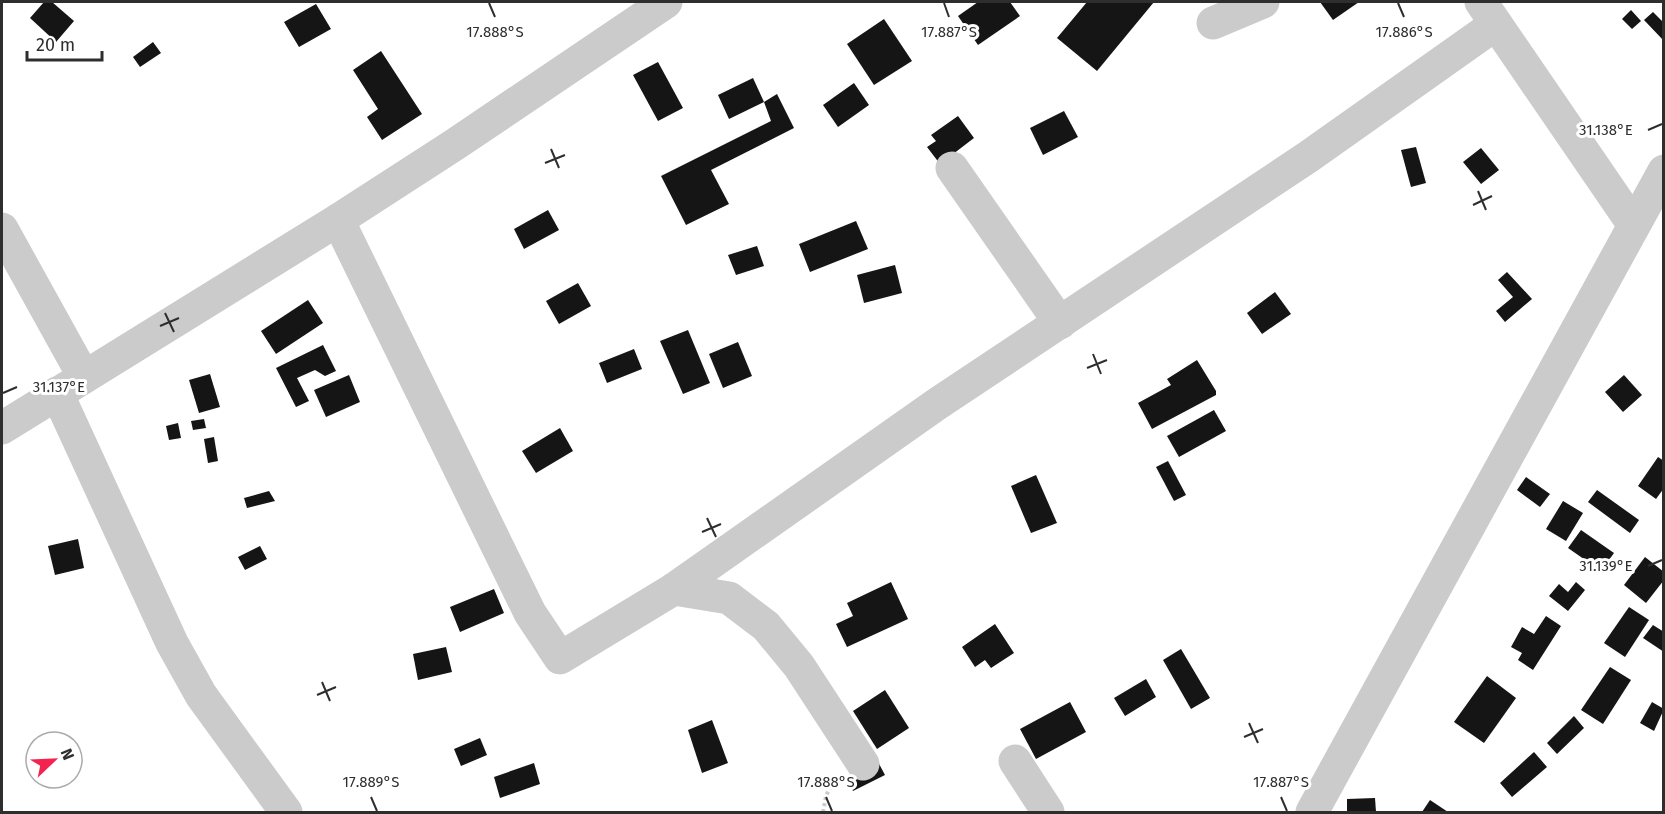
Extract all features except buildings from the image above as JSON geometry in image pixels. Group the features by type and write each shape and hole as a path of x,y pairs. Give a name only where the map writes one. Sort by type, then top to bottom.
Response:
{"street":[{"path":"2,428 338,220 666,2"},
{"path":"1213,23 1263,2"},
{"path":"338,220 530,613 560,658 674,589 938,404 1308,157 1489,13 1633,224"},
{"path":"952,168 1060,323"},
{"path":"1312,813 1633,224 1660,187"},
{"path":"2,229 70,385 172,643 201,694 286,813"},
{"path":"674,589 729,598 766,626 799,666 863,764"},
{"path":"1015,761 1048,813"}]}
